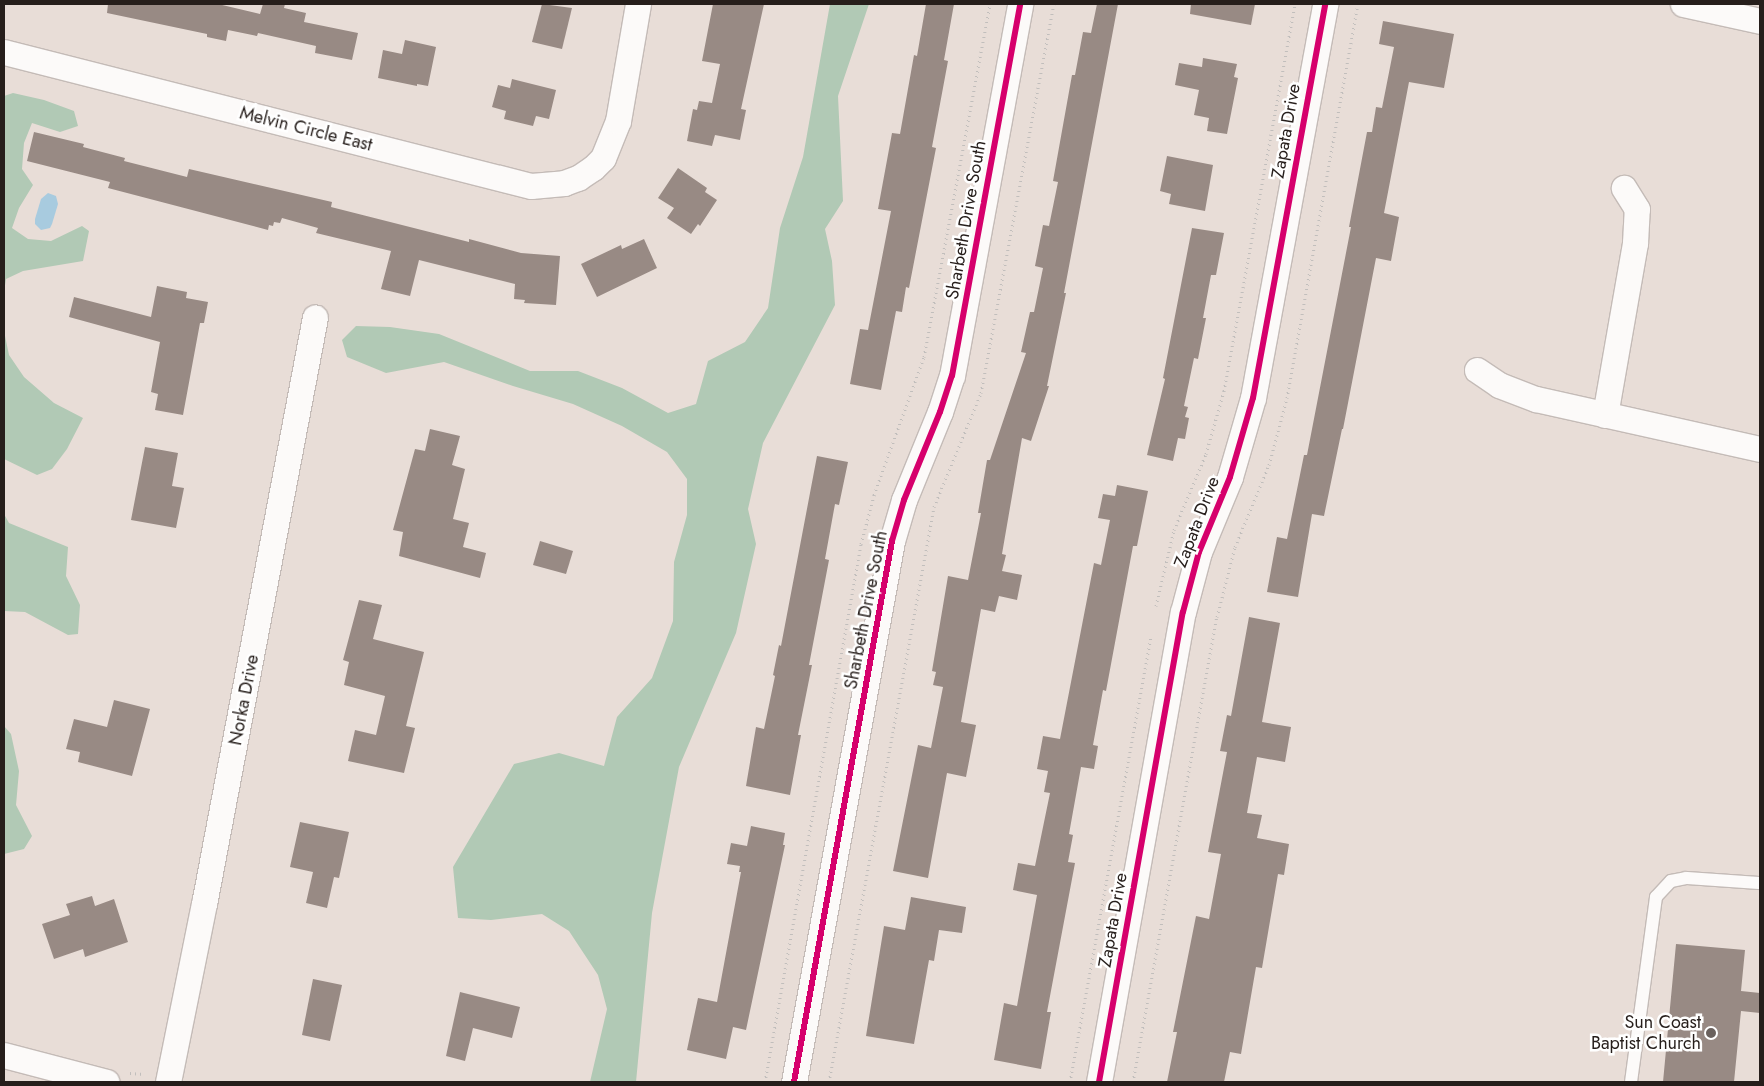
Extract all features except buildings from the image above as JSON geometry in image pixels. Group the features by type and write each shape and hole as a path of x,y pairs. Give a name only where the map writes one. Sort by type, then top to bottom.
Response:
{"street":[{"name":"Melvin Circle East","path":"4,52 532,186 564,183 578,178 593,168 603,158 618,121 638,4"},
{"name":"Sharbeth Drive South","path":"794,1082 892,541 904,500 940,412 952,376 1020,4"},
{"name":"Zapata Drive","path":"1099,1082 1183,612 1199,552 1230,478 1254,398 1324,4"},
{"path":"1684,4 1760,21"},
{"path":"1605,415 1635,243 1636,209 1624,188"},
{"name":"Norka Drive","path":"168,1082 208,885 315,317"},
{"path":"1478,370 1499,385 1536,400 1760,449"},
{"path":"4,1055 78,1078 107,1082"}],"lane":[{"path":"1631,1082 1656,897 1671,881 1686,878 1760,883"}],"path":[{"path":"829,1082 934,507 981,394 1054,4"},
{"path":"1133,1082 1217,617 1235,547 1269,465 1287,398 1358,4"}],"green space":[{"path":"830,4 869,4 838,96 843,201 825,229 832,261 835,305 763,443 748,509 756,544 736,633 679,767 652,913 636,1082 590,1082 607,1009 598,975 569,931 542,914 491,920 458,918 453,867 514,764 559,753 604,766 617,717 652,678 673,621 674,562 687,515 687,479 667,452 622,426 573,404 444,362 386,373 347,357 342,340 356,326 390,327 439,334 530,371 578,371 622,388 668,413 696,404 708,361 745,342 768,308 780,228 803,157"},
{"path":"13,93 44,100 74,111 78,126 60,132 32,123 24,143 22,169 33,185 19,208 12,228 28,239 51,241 82,226 89,231 83,261 23,271 6,279 4,292 4,96"},
{"path":"4,331 9,355 24,377 54,403 83,418 67,449 52,469 37,475 4,459"},
{"path":"4,514 9,523 68,547 66,576 80,605 78,634 68,635 25,612 4,611"},
{"path":"4,726 11,734 19,771 16,805 32,836 24,849 4,854"}],"water":[{"path":"48,193 56,196 58,204 50,228 41,230 35,224 35,219 41,199"}],"cycle path":[{"path":"794,1082 892,541 904,500 940,412 952,376 1020,4"},
{"path":"1099,1082 1183,612 1199,552 1230,477 1253,398 1325,4"}],"place":[{"name":"Sun Coast Baptist Church","path":"1711,1033"}]}
